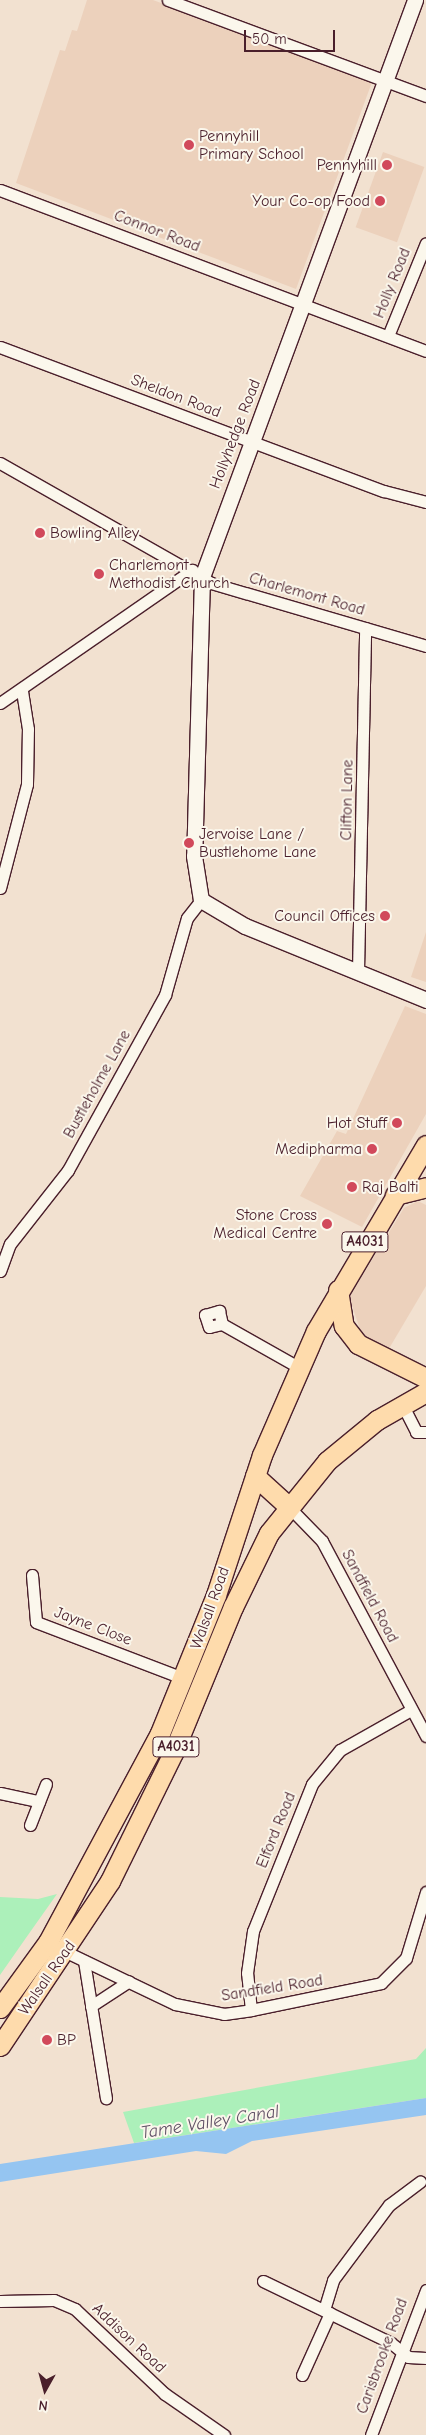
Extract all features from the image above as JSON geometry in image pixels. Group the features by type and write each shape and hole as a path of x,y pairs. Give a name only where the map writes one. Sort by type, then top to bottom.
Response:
{"main road":[{"name":"Walsall Road","path":"0,2008 48,1942 105,1840 183,1678 255,1476 300,1368 338,1290 426,1145"},
{"path":"395,1195 426,1187"},
{"path":"338,1290 344,1326 358,1344 426,1378"},
{"name":"Walsall Road","path":"0,2045 66,1952 142,1818 252,1562 288,1506 327,1461 402,1404 426,1392"},
{"path":"255,1476 288,1506"}],"street":[{"path":"168,0 426,96"},
{"name":"Hollyhedge Road","path":"201,900 194,856 197,574 251,441 415,0"},
{"name":"Connor Road","path":"0,190 426,351"},
{"name":"Holly Road","path":"388,336 426,243"},
{"name":"Sheldon Road","path":"0,348 251,441 426,502"},
{"name":"Charlemont Road","path":"0,463 197,574 426,646"},
{"path":"0,703 197,574"},
{"name":"Clifton Lane","path":"358,971 365,628"},
{"path":"0,888 27,784 28,729 22,690"},
{"path":"201,900 245,926 426,1000"},
{"name":"Bustleholme Lane","path":"0,1271 10,1244 68,1170 165,995 187,918 201,900"},
{"path":"222,1324 300,1368"},
{"path":"402,1404 416,1432 426,1432"},
{"name":"Sandfield Road","path":"288,1506 322,1541 426,1736"},
{"name":"Jayne Close","path":"32,1575 36,1622 183,1678"},
{"name":"Elford Road","path":"251,2010 247,1973 253,1931 312,1784 340,1750 412,1710"},
{"path":"30,1825 46,1784"},
{"path":"0,1792 39,1801"},
{"name":"Sandfield Road","path":"48,1942 84,1961 194,2010 251,2010 381,1983 406,1958 426,1892"},
{"path":"84,1961 106,2098"},
{"path":"91,2006 128,1980"},
{"path":"302,2375 327,2312 333,2280 389,2205 420,2182"},
{"path":"263,2281 327,2312 408,2357 426,2358"},
{"name":"Carisbrooke Road","path":"371,2435 399,2351 426,2290"},
{"name":"Addison Road","path":"0,2301 54,2300 75,2309 165,2394 224,2435"}],"shaded area":[{"name":"Pennyhill Primary School","path":"87,0 153,0 372,82 296,289 16,183 60,50 65,51 72,30 77,31"},
{"path":"383,152 424,167 397,242 356,227"},
{"path":"426,932 426,982 411,977"},
{"path":"405,1006 426,1014 426,1114 362,1227 300,1196 337,1131 346,1134"},
{"path":"418,1201 426,1205 426,1286 387,1352 361,1332 349,1297 404,1208"}],"green space":[{"path":"57,1894 0,1975 0,1897 38,1899"},
{"path":"426,2048 426,2098 134,2143 123,2112 416,2059"}],"water":[{"path":"426,2098 426,2115 252,2141 226,2154 196,2151 0,2182 0,2164"}],"place":[{"name":"Pennyhill Primary School","path":"189,145"},
{"name":"Pennyhill","path":"387,165"},
{"name":"Your Co-op Food","path":"380,201"},
{"name":"Bowling Alley","path":"40,533"},
{"name":"Charlemont Methodist Church","path":"99,574"},
{"name":"Jervoise Lane / Bustlehome Lane","path":"189,843"},
{"name":"Council Offices","path":"385,916"},
{"name":"Hot Stuff","path":"397,1123"},
{"name":"Medipharma","path":"372,1149"},
{"name":"Raj Balti","path":"352,1187"},
{"name":"Stone Cross Medical Centre","path":"327,1224"},
{"name":"BP","path":"47,2040"}],"water label":[{"name":"Tame Valley Canal","path":"210,2123"}]}
